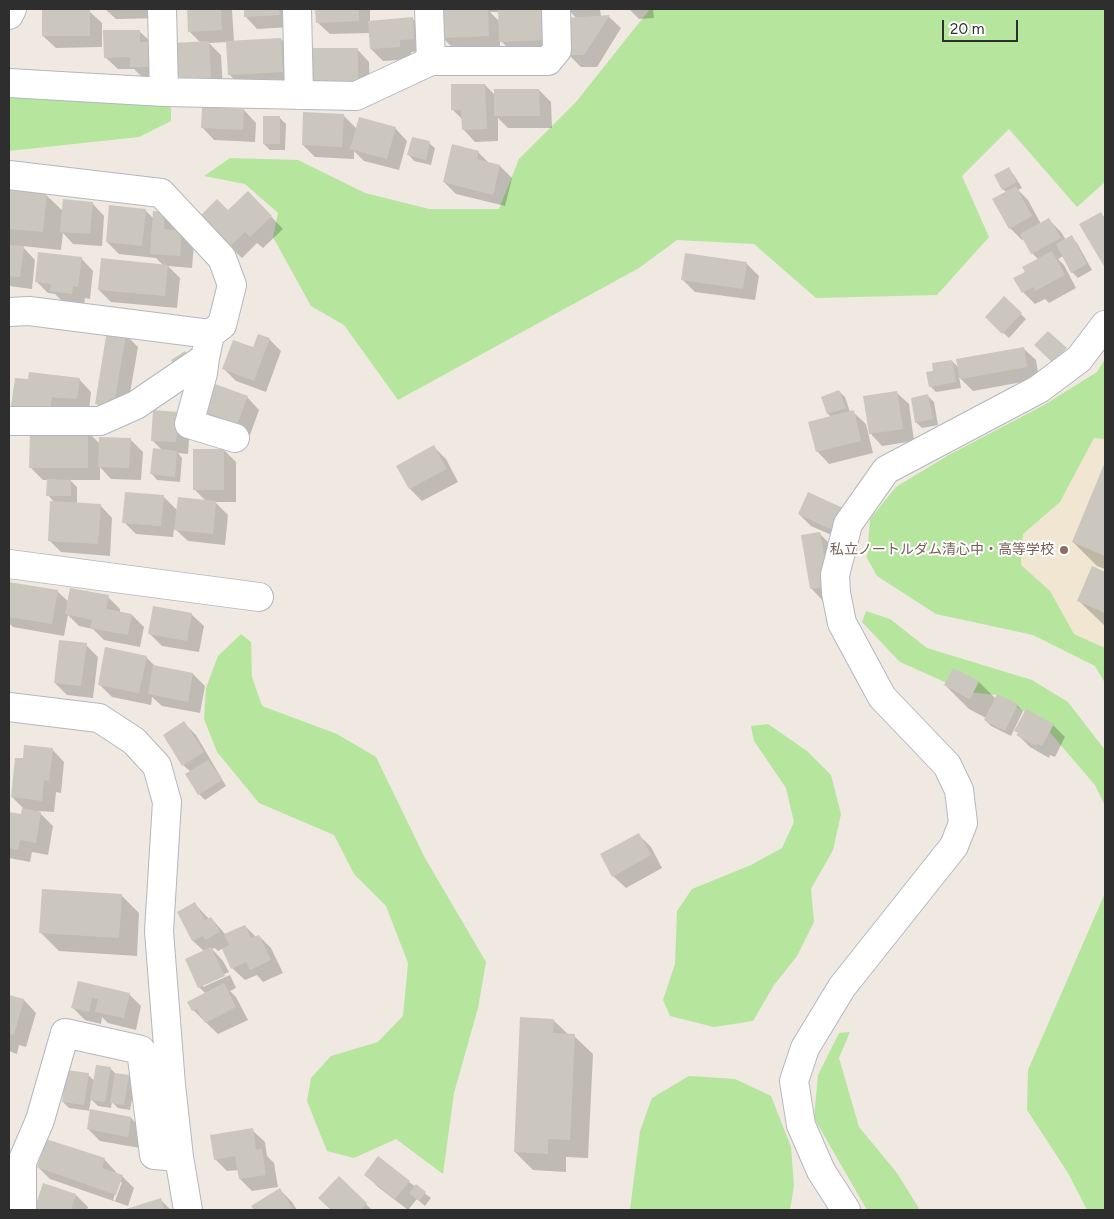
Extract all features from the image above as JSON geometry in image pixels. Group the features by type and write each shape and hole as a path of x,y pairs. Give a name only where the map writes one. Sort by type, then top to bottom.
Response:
{"street":[{"path":"9,15 12,9"},
{"path":"162,9 164,92"},
{"path":"297,9 300,95"},
{"path":"429,9 431,61"},
{"path":"9,83 164,92 356,96 431,61 548,61 557,50 556,9"},
{"path":"9,175 161,193 222,258 232,284 222,325 207,346 136,405 100,422 9,421"},
{"path":"9,312 29,311 207,346"},
{"path":"846,1210 821,1171 800,1125 794,1081 805,1048 842,987 954,846 964,823 959,790 947,766 882,697 842,623 836,593 835,575 848,524 886,470 1039,389 1079,359 1105,325"},
{"path":"207,346 189,424 235,438"},
{"path":"9,564 259,597"},
{"path":"9,707 99,718 134,741 157,766 167,802 159,931 171,1085 179,1157 188,1210"},
{"path":"22,1210 22,1162 40,1120 65,1033 141,1050 154,1155 179,1157"}],"shaded area":[{"name":"私立ノートルダム清心中・高等学校","path":"1094,438 1105,439 1105,648 1074,634 1050,591 1021,565 1023,534 1060,502"}],"green space":[{"path":"650,9 1105,9 1105,182 1077,207 1009,129 962,176 989,237 937,295 816,298 754,244 677,240 639,268 398,400 344,325 311,306 273,237 278,213 245,184 204,176 230,158 298,160 365,193 429,209 499,209 519,159 576,102"},
{"path":"9,96 171,103 171,121 139,137 9,151"},
{"path":"1105,359 1105,439 1094,438 1060,502 1023,534 1021,565 1050,591 1074,634 1105,648 1105,683 1095,666 1033,635 936,614 877,576 867,558 870,519 896,487 947,456 1044,405 1097,372"},
{"path":"866,611 890,619 927,648 1032,680 1068,702 1105,750 1105,806 1095,785 1040,721 997,695 967,692 900,662 862,622"},
{"path":"241,634 251,642 252,677 262,706 337,734 376,757 425,858 486,962 478,1008 454,1093 443,1174 396,1139 354,1158 327,1151 307,1101 311,1078 331,1056 378,1042 403,1016 408,963 386,906 354,874 334,835 259,803 217,752 204,719 206,688 218,656"},
{"path":"768,724 807,751 831,775 841,814 833,850 811,889 814,922 797,956 774,985 753,1021 714,1027 670,1016 663,1000 675,964 677,911 692,889 751,865 782,848 794,822 786,788 754,741 751,726"},
{"path":"1105,893 1105,1210 1087,1210 1068,1173 1027,1110 1028,1070"},
{"path":"850,1032 839,1058 859,1127 897,1173 920,1210 867,1210 814,1118 818,1075 839,1033"},
{"path":"689,1076 735,1079 771,1096 791,1147 794,1186 790,1210 630,1210 640,1131 652,1098"}],"building":[{"path":"187,9 221,9 222,30 188,32"},
{"path":"244,9 279,9 280,15 244,17"},
{"path":"315,9 359,9 359,21 316,23"},
{"path":"488,9 489,36 442,38 440,10"},
{"path":"498,9 541,9 542,40 499,42"},
{"path":"42,10 90,10 90,36 42,36"},
{"path":"610,15 584,55 567,55 566,18"},
{"path":"413,17 414,39 400,40 400,47 370,49 368,21"},
{"path":"103,30 140,30 140,42 149,42 149,67 130,67 130,57 104,58"},
{"path":"281,38 283,72 228,75 226,41"},
{"path":"209,41 211,79 183,80 174,72 172,43"},
{"path":"312,48 358,48 358,82 312,82"},
{"path":"451,84 485,84 487,129 462,130 461,110 451,110"},
{"path":"494,89 539,89 540,116 494,116"},
{"path":"202,107 244,109 243,130 201,128"},
{"path":"303,112 344,114 342,147 302,145"},
{"path":"263,116 280,116 280,144 263,144"},
{"path":"359,117 396,127 387,159 350,149"},
{"path":"412,137 430,141 426,160 407,155"},
{"path":"452,144 479,151 477,159 500,165 493,195 443,182"},
{"path":"1009,167 1017,182 1002,190 994,175"},
{"path":"1016,186 1032,216 1009,229 992,199"},
{"path":"9,190 47,193 43,232 9,229"},
{"path":"248,191 272,216 250,237 245,232 229,247 200,216 217,199 228,210"},
{"path":"63,199 93,202 90,234 60,232"},
{"path":"109,205 146,209 142,246 106,242"},
{"path":"153,211 165,212 164,229 182,231 180,256 150,254"},
{"path":"1101,212 1105,220 1105,268 1079,224"},
{"path":"1049,218 1061,238 1031,254 1020,234"},
{"path":"1072,235 1087,264 1071,273 1056,244"},
{"path":"9,245 24,246 20,277 9,276"},
{"path":"1052,251 1065,275 1035,291 1033,287 1022,293 1013,278 1025,272 1022,267"},
{"path":"38,252 82,257 78,287 73,286 72,294 50,291 51,284 35,282"},
{"path":"685,253 747,262 743,289 681,280"},
{"path":"101,258 168,265 165,296 98,290"},
{"path":"1004,296 1022,313 1002,334 985,317"},
{"path":"107,330 126,334 115,399 109,398 108,406 95,404"},
{"path":"1048,331 1067,348 1053,363 1034,345"},
{"path":"258,334 270,338 254,381 222,369 233,340 253,347"},
{"path":"1024,347 1027,367 960,379 956,359"},
{"path":"185,351 188,357 175,366 171,360"},
{"path":"952,360 956,382 929,387 926,372 933,371 932,363"},
{"path":"29,372 80,378 77,399 52,397 50,410 11,406 15,378 28,379"},
{"path":"215,384 248,396 237,424 205,412"},
{"path":"839,390 846,408 827,414 821,397"},
{"path":"897,391 903,429 869,434 863,396"},
{"path":"928,394 933,419 915,423 911,398"},
{"path":"153,410 179,412 176,442 151,441"},
{"path":"854,410 861,441 816,452 808,422"},
{"path":"30,430 88,430 88,468 29,468"},
{"path":"99,437 131,438 129,468 98,467"},
{"path":"434,445 447,469 409,489 396,466"},
{"path":"153,448 177,451 175,477 150,474"},
{"path":"193,449 224,449 224,490 193,490"},
{"path":"1105,462 1105,556 1072,542"},
{"path":"47,479 71,480 71,496 46,496"},
{"path":"125,492 164,495 161,526 122,523"},
{"path":"808,492 843,508 832,530 798,514"},
{"path":"178,497 216,501 213,534 174,530"},
{"path":"50,501 101,504 98,544 48,541"},
{"path":"820,532 829,586 810,589 801,535"},
{"path":"1092,566 1105,572 1105,613 1077,601"},
{"path":"9,582 58,590 52,624 9,617"},
{"path":"70,588 109,595 106,609 132,614 128,635 90,628 92,620 65,614"},
{"path":"153,606 192,613 187,641 148,634"},
{"path":"59,640 87,643 81,686 54,683"},
{"path":"105,647 147,656 139,693 98,685"},
{"path":"153,665 193,673 188,702 148,694"},
{"path":"953,668 979,681 970,699 944,685"},
{"path":"997,694 1018,704 1005,731 984,720"},
{"path":"1026,709 1054,724 1042,746 1038,744 1036,746 1016,735 1018,733 1014,731"},
{"path":"184,721 204,752 182,766 163,735"},
{"path":"24,745 53,748 49,781 44,780 42,801 11,797 15,758 23,758"},
{"path":"208,760 222,780 198,795 185,774"},
{"path":"22,808 41,812 36,843 20,840 18,850 9,848 9,812 21,814"},
{"path":"639,833 651,855 612,877 600,854"},
{"path":"42,889 122,894 119,938 39,933"},
{"path":"195,902 205,920 211,917 220,932 205,940 203,936 192,941 177,912"},
{"path":"245,925 251,938 259,935 271,960 250,970 246,962 231,969 222,949 229,945 224,934"},
{"path":"211,947 225,976 198,988 185,959"},
{"path":"78,981 130,993 124,1018 95,1012 98,999 92,998 89,1012 71,1008"},
{"path":"224,983 236,1007 205,1023 197,1009 192,1011 187,1002"},
{"path":"9,995 24,999 14,1035 9,1034"},
{"path":"520,1017 554,1019 553,1033 575,1034 570,1140 548,1139 548,1154 514,1152"},
{"path":"96,1065 111,1067 105,1102 90,1100"},
{"path":"67,1070 89,1073 84,1105 62,1102"},
{"path":"115,1073 129,1075 124,1105 110,1103"},
{"path":"90,1109 131,1117 128,1137 87,1129"},
{"path":"253,1128 256,1150 262,1149 266,1175 239,1179 235,1156 214,1160 210,1135"},
{"path":"46,1139 105,1158 102,1168 123,1175 116,1195 37,1167"},
{"path":"378,1156 410,1181 395,1199 364,1175"},
{"path":"339,1176 367,1203 360,1210 331,1210 318,1198"},
{"path":"43,1183 76,1194 71,1210 34,1210"},
{"path":"416,1184 426,1192 419,1201 409,1193"},
{"path":"280,1188 293,1210 254,1210 251,1206"},
{"path":"161,1198 164,1210 123,1210"}],"place":[{"name":"私立ノートルダム清心中・高等学校","path":"1064,550"}]}
